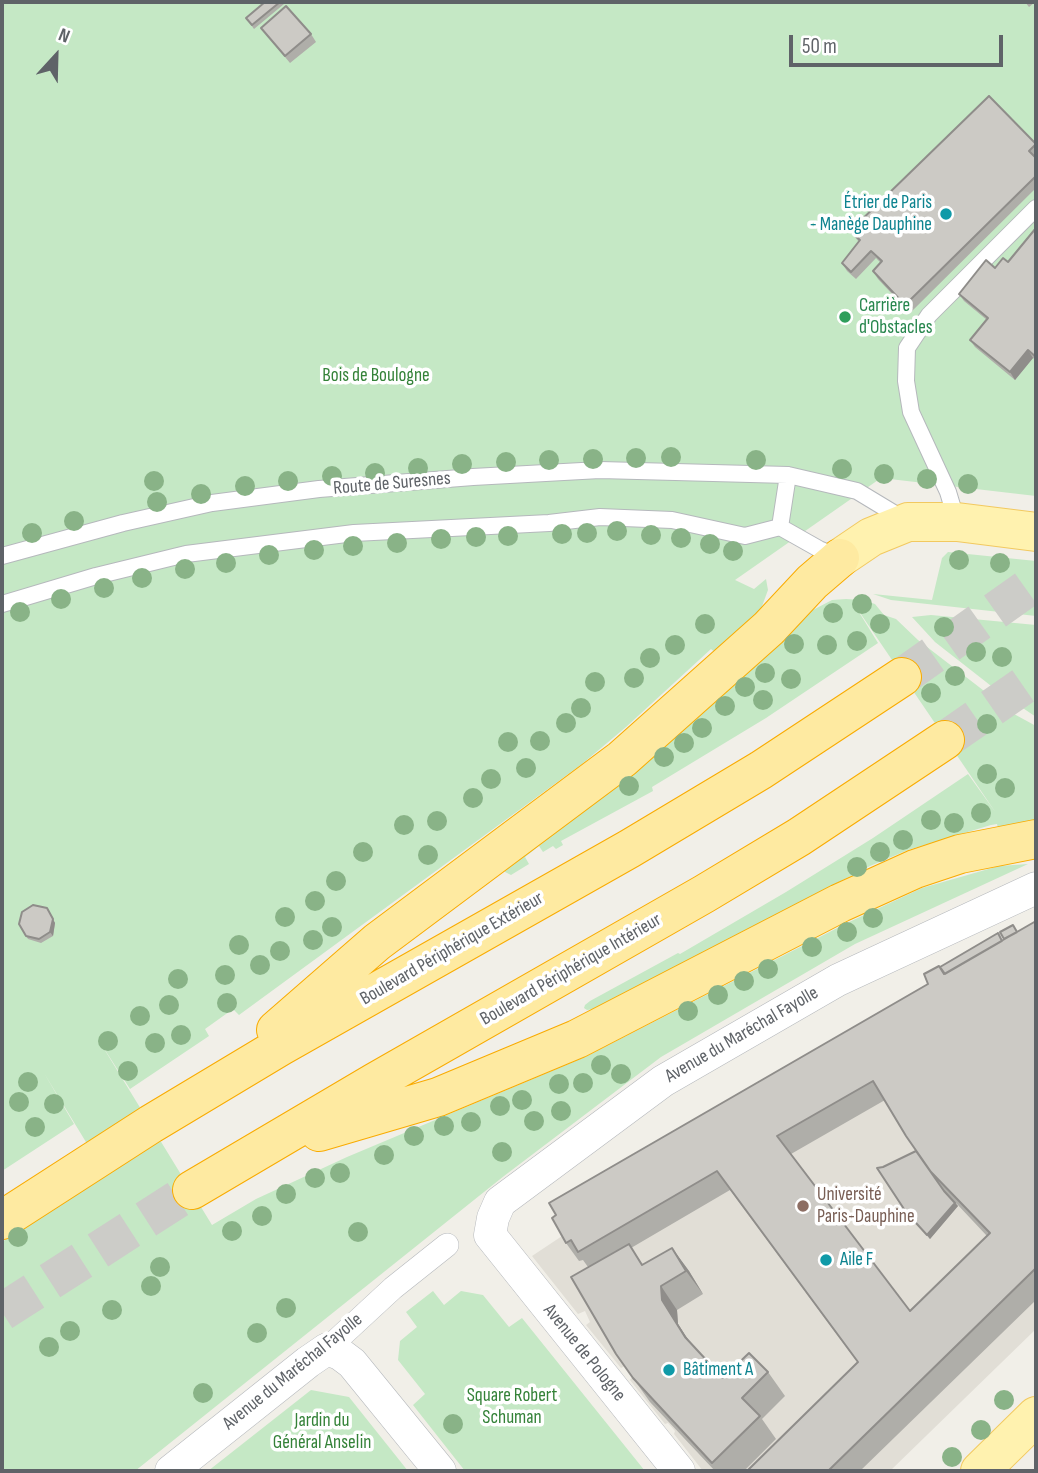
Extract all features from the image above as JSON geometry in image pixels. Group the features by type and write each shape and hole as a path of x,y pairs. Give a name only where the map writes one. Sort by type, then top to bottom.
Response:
{"highway":[{"path":"179,1107 221,1077 377,942 622,759 769,628 812,582 840,558"},
{"name":"Boulevard Périphérique Extérieur","path":"2,1220 179,1107 281,1046 629,849 761,770 902,677"},
{"name":"Boulevard Périphérique Intérieur","path":"192,1191 704,894 799,836 945,740"},
{"path":"228,1168 274,1148 337,1126 438,1097 564,1045 840,903 915,869 960,854 1036,839"}],"main road":[{"path":"840,558 871,537 908,522 957,522 1036,532"},
{"path":"980,1471 1036,1416"}],"street":[{"name":"Avenue du Maréchal Fayolle","path":"489,1235 500,1202 663,1081 838,980 1036,887"},
{"name":"Avenue de Pologne","path":"489,1235 679,1471"},
{"name":"Avenue du Maréchal Fayolle","path":"171,1471 327,1349 393,1288 447,1245"},
{"path":"327,1349 352,1363 440,1471"}],"lane":[{"path":"957,522 948,492 911,412 906,381 907,348 929,315 1036,208"},
{"name":"Route de Suresnes","path":"2,556 122,523 212,503 319,489 600,470 789,475 857,491 908,522"},
{"path":"780,527 789,475"},
{"path":"2,604 96,576 186,554 354,533 549,523 600,517 672,520 744,536 780,527 818,549 840,558"}],"shaded area":[{"name":"Université Paris-Dauphine","path":"1036,921 1036,1329 890,1471 703,1471 674,1434 675,1431 668,1423 665,1424 630,1380 632,1377 625,1366 621,1368 586,1325 590,1322 585,1311 578,1314 532,1256"}],"green space":[{"name":"Bois de Boulogne","path":"2,2 1036,2 1036,496 881,478 735,580 754,589 766,579 768,590 761,609 716,653 711,649 582,764 239,1015 233,1009 205,1029 209,1036 130,1089 98,1039 212,1225 256,1199 347,1157 585,1057 847,923 922,888 999,866 1028,864 855,944 661,1057 504,1176 135,1471 2,1471 2,1242 106,1175 44,1073 74,1124 2,1171"},
{"path":"948,552 1036,561 1036,616 891,600 873,594 932,600 942,558"},
{"path":"846,599 875,604 884,615 896,619 918,640 1014,714 1036,726 1036,822 998,828 997,824 991,825 908,850 870,866 594,1009 587,1010 585,1005 590,1001 680,954 786,892 968,774 996,813 854,604 878,643 766,718 652,787 653,791 561,841 563,845 556,849 553,846 543,852 539,846 525,857 529,864 511,875 505,872 505,869 811,611 832,600"},
{"path":"931,615 1036,625 1036,717 935,642 912,617"},
{"name":"Square Robert Schuman","path":"433,1291 444,1305 461,1291 483,1295 509,1327 522,1318 645,1471 465,1471 413,1405 425,1394 398,1360 400,1341 417,1327 406,1312"},
{"name":"Jardin du Général Anselin","path":"311,1390 349,1397 408,1471 208,1471"}],"building":[{"path":"265,2 280,2 252,25 246,18"},
{"path":"286,6 311,34 285,56 261,28"},
{"name":"Étrier de Paris - Manège Dauphine","path":"989,96 1036,144 1029,151 1036,158 1036,176 905,305 873,271 882,261 871,251 851,272 842,263 860,240 850,231"},
{"path":"1036,228 1036,357 1028,350 1010,372 970,340 988,318 959,294 986,260 995,268 1003,258 1008,262"},
{"path":"33,905 47,908 53,919 50,932 39,939 26,936 19,924 22,912"},
{"path":"1036,921 1036,1268 828,1471 747,1471 858,1362 717,1171 578,1252 571,1240 566,1243 552,1218 556,1215 549,1203 928,984 924,974 939,966 944,974","holes":["873,1081 931,1172 990,1233 910,1311 777,1136"]},
{"path":"1013,925 1017,932 1004,939 1000,932"},
{"path":"998,933 1002,941 945,974 940,967"},
{"path":"916,1151 955,1203 927,1235 906,1212 877,1168"},
{"name":"Bâtiment A","path":"629,1244 642,1265 672,1248 686,1271 661,1286 662,1300 685,1337 723,1378 749,1353 768,1372 742,1398 760,1416 712,1463 633,1378 571,1277"}],"tunnel":[{"path":"902,677 1036,582"},
{"path":"945,740 1036,677"},
{"path":"2,1312 192,1190"}],"place":[{"name":"Étrier de Paris - Manège Dauphine","path":"946,214"},
{"name":"Carrière d'Obstacles","path":"845,317"},
{"name":"Université Paris-Dauphine","path":"803,1206"},
{"name":"Aile F","path":"826,1260"},
{"name":"Bâtiment A","path":"669,1370"}]}
